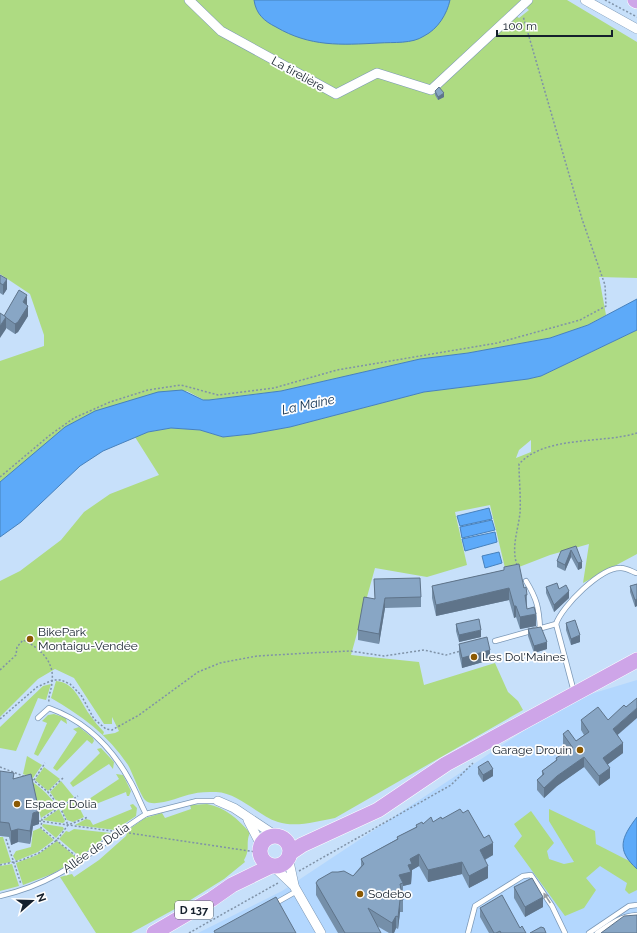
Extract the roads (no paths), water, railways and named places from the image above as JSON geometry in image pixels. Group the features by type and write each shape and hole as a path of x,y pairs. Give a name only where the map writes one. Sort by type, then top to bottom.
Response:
{"main road":[{"path":"347,825 280,838 267,838 260,849 263,861 272,866 282,864 289,855 302,845 347,825 378,810 446,764 637,660"},
{"path":"280,838 289,846 289,855"},
{"name":"D 137","path":"232,885 260,849"},
{"name":"D 137","path":"154,933 212,899 232,885 272,866"}],"street":[{"name":"La tirelière","path":"189,0 221,31 336,94 377,73 431,90 528,0"},
{"path":"585,0 637,29"},
{"name":"Allée de Dolia","path":"218,801 234,808 247,819 280,838"},
{"name":"Allée de Dolia","path":"247,819 260,849"},
{"path":"289,855 289,876 321,933"},
{"path":"272,866 289,876"}],"lane":[{"path":"574,693 556,624 559,615 579,593 609,571 620,568 636,573"},
{"path":"526,581 539,608 540,629"},
{"path":"495,641 556,624"},
{"path":"38,718 49,708 62,713 85,727 106,746 131,782 146,814"},
{"name":"Allée de Dolia","path":"0,896 23,890 52,878 82,860 118,832 146,814 197,801 218,801"},
{"path":"468,933 475,906 523,876 532,875 552,906 565,933"},
{"path":"271,906 296,889"},
{"path":"589,933 628,906 637,905"},
{"path":"597,933 615,920 627,915 637,915"}],"water":[{"path":"254,0 450,0 447,11 438,25 419,39 403,42 339,44 314,41 289,34 264,20 255,5"},
{"name":"La Maine","path":"637,299 637,330 541,376 528,379 424,392 290,427 251,434 223,437 200,430 171,428 148,432 103,451 80,466 21,522 0,537 0,482 65,427 95,411 158,392 182,390 203,400 209,400 281,391 420,359 468,353 550,338 588,325"},
{"path":"489,508 492,519 460,526 457,516"},
{"path":"492,520 495,530 462,538 460,527"},
{"path":"495,532 497,542 465,551 462,539"},
{"path":"499,552 502,563 485,568 482,556"},
{"path":"637,817 637,869 626,856 623,844 627,831"}],"place":[{"name":"BikePark Montaigu-Vendée","path":"30,639"},
{"name":"Les Dol'Maines","path":"474,657"},
{"name":"Garage Drouin","path":"580,750"},
{"name":"Espace Dolia","path":"17,804"},
{"name":"Sodebo","path":"360,894"}]}
